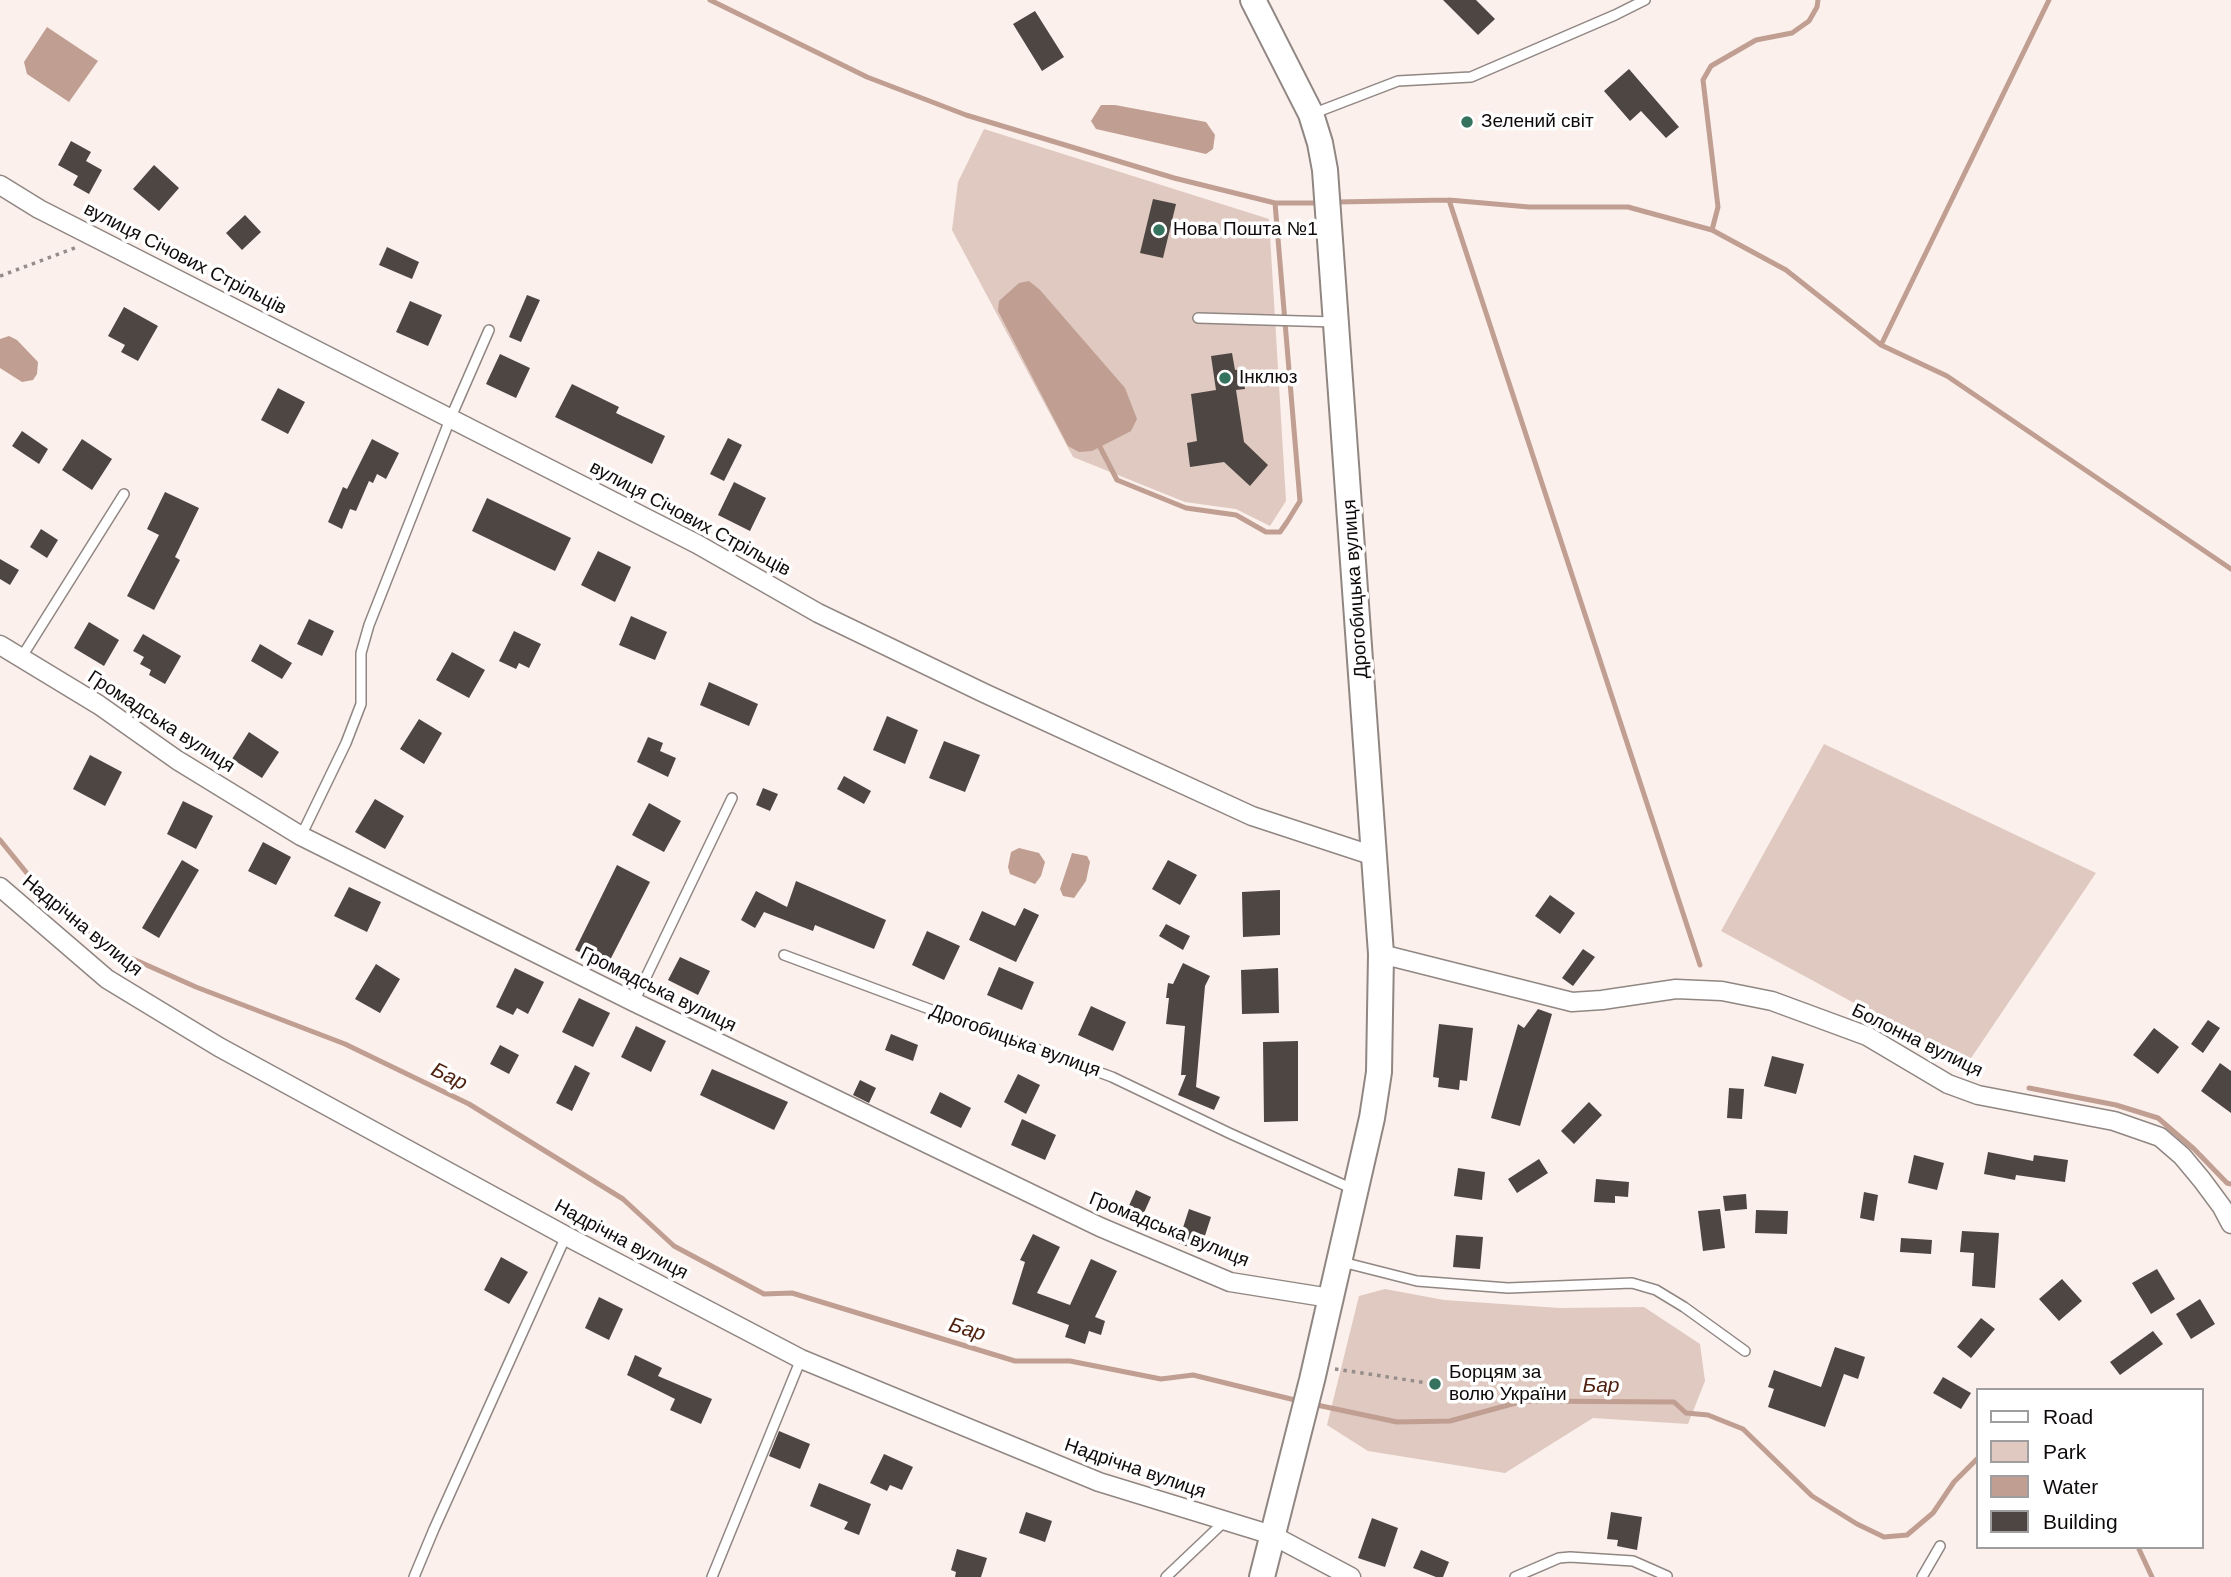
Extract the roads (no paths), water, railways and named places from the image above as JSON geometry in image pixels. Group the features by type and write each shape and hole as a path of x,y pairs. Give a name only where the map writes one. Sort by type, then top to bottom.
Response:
{"main road":[{"name":"Дрогобицька вулиця","path":"1254,0 1311,114 1320,143 1327,190 1381,954 1379,1072 1372,1118 1314,1373 1262,1577"}],"street":[{"name":"вулиця Січових Стрільців","path":"0,186 697,544 818,613 1252,816 1374,856"},
{"name":"Громадська вулиця","path":"0,645 99,705 177,760 301,836 634,1002 1112,1233 1230,1282 1331,1298"},
{"name":"Надрічна вулиця","path":"0,887 107,979 219,1047 566,1236 801,1359 1099,1482 1272,1535 1351,1577"},
{"name":"Болонна вулиця","path":"1381,954 1572,1002 1676,989 1722,991 1772,1001 1867,1036 1948,1084 1978,1095 2114,1121 2160,1137 2182,1156 2227,1206 2231,1224"}],"lane":[{"path":"1311,114 1398,81 1471,77 1645,0"},
{"path":"1198,318 1336,323"},
{"path":"301,836 346,743 361,704 361,653 369,625 451,417 489,330"},
{"path":"22,658 124,494"},
{"path":"634,1002 732,798"},
{"name":"Дрогобицька вулиця","path":"784,954 1112,1076 1356,1191"},
{"path":"414,1577 566,1236"},
{"path":"1340,1262 1416,1281 1508,1288 1632,1283 1656,1290 1685,1307 1745,1351"},
{"path":"712,1577 801,1359"},
{"path":"1166,1577 1225,1521"},
{"path":"1922,1577 1940,1546"},
{"path":"1515,1577 1559,1558 1570,1557 1633,1561 1667,1576"}],"water":[{"path":"47,27 98,61 69,102 27,74 24,62"},
{"path":"1101,105 1115,105 1206,122 1215,135 1213,149 1206,154 1096,129 1091,121"},
{"path":"1029,281 1040,290 1125,388 1137,419 1131,431 1092,451 1079,452 1068,446 998,311 999,301 1019,283"},
{"path":"9,336 17,340 38,362 37,374 33,380 22,382 0,368 0,339"},
{"path":"1019,848 1039,853 1045,862 1041,876 1035,884 1010,874 1008,867 1011,852"},
{"path":"1072,853 1087,856 1090,862 1086,881 1074,898 1063,896 1060,889"}],"waterway":[{"path":"710,0 867,77 966,115 1174,178 1275,203 1322,203"},
{"path":"1712,230 1718,207 1703,80 1711,66 1756,40 1792,33 1809,21 1818,0"},
{"path":"1881,345 2049,0"},
{"path":"1449,200 1700,965"},
{"path":"1336,202 1449,200 1529,207 1628,207 1712,230 1786,270 1881,345 1947,376 2231,569"},
{"path":"1100,447 1117,480 1186,508 1236,515 1266,532 1280,532 1300,501 1275,203"},
{"name":"Бар","path":"0,840 52,904 104,946 196,987 345,1044 469,1104 623,1199 674,1246 764,1294 792,1293 1015,1361 1070,1361 1161,1379 1193,1375 1299,1401"},
{"path":"2029,1088 2116,1105 2158,1118 2231,1184"},
{"name":"Бар","path":"1312,1404 1397,1422 1450,1421 1523,1401 1674,1402 1686,1413 1708,1415 1743,1429 1812,1496 1884,1537 1907,1535 1933,1513 1954,1482 1976,1460"},
{"name":"Бар","path":"2139,1549 2152,1577"}],"place":[{"name":"Зелений світ","path":"1467,122"},
{"name":"Нова Пошта №1","path":"1159,230"},
{"name":"Інклюз","path":"1225,378"},
{"name":"Борцям за волю України","path":"1435,1384"}]}
